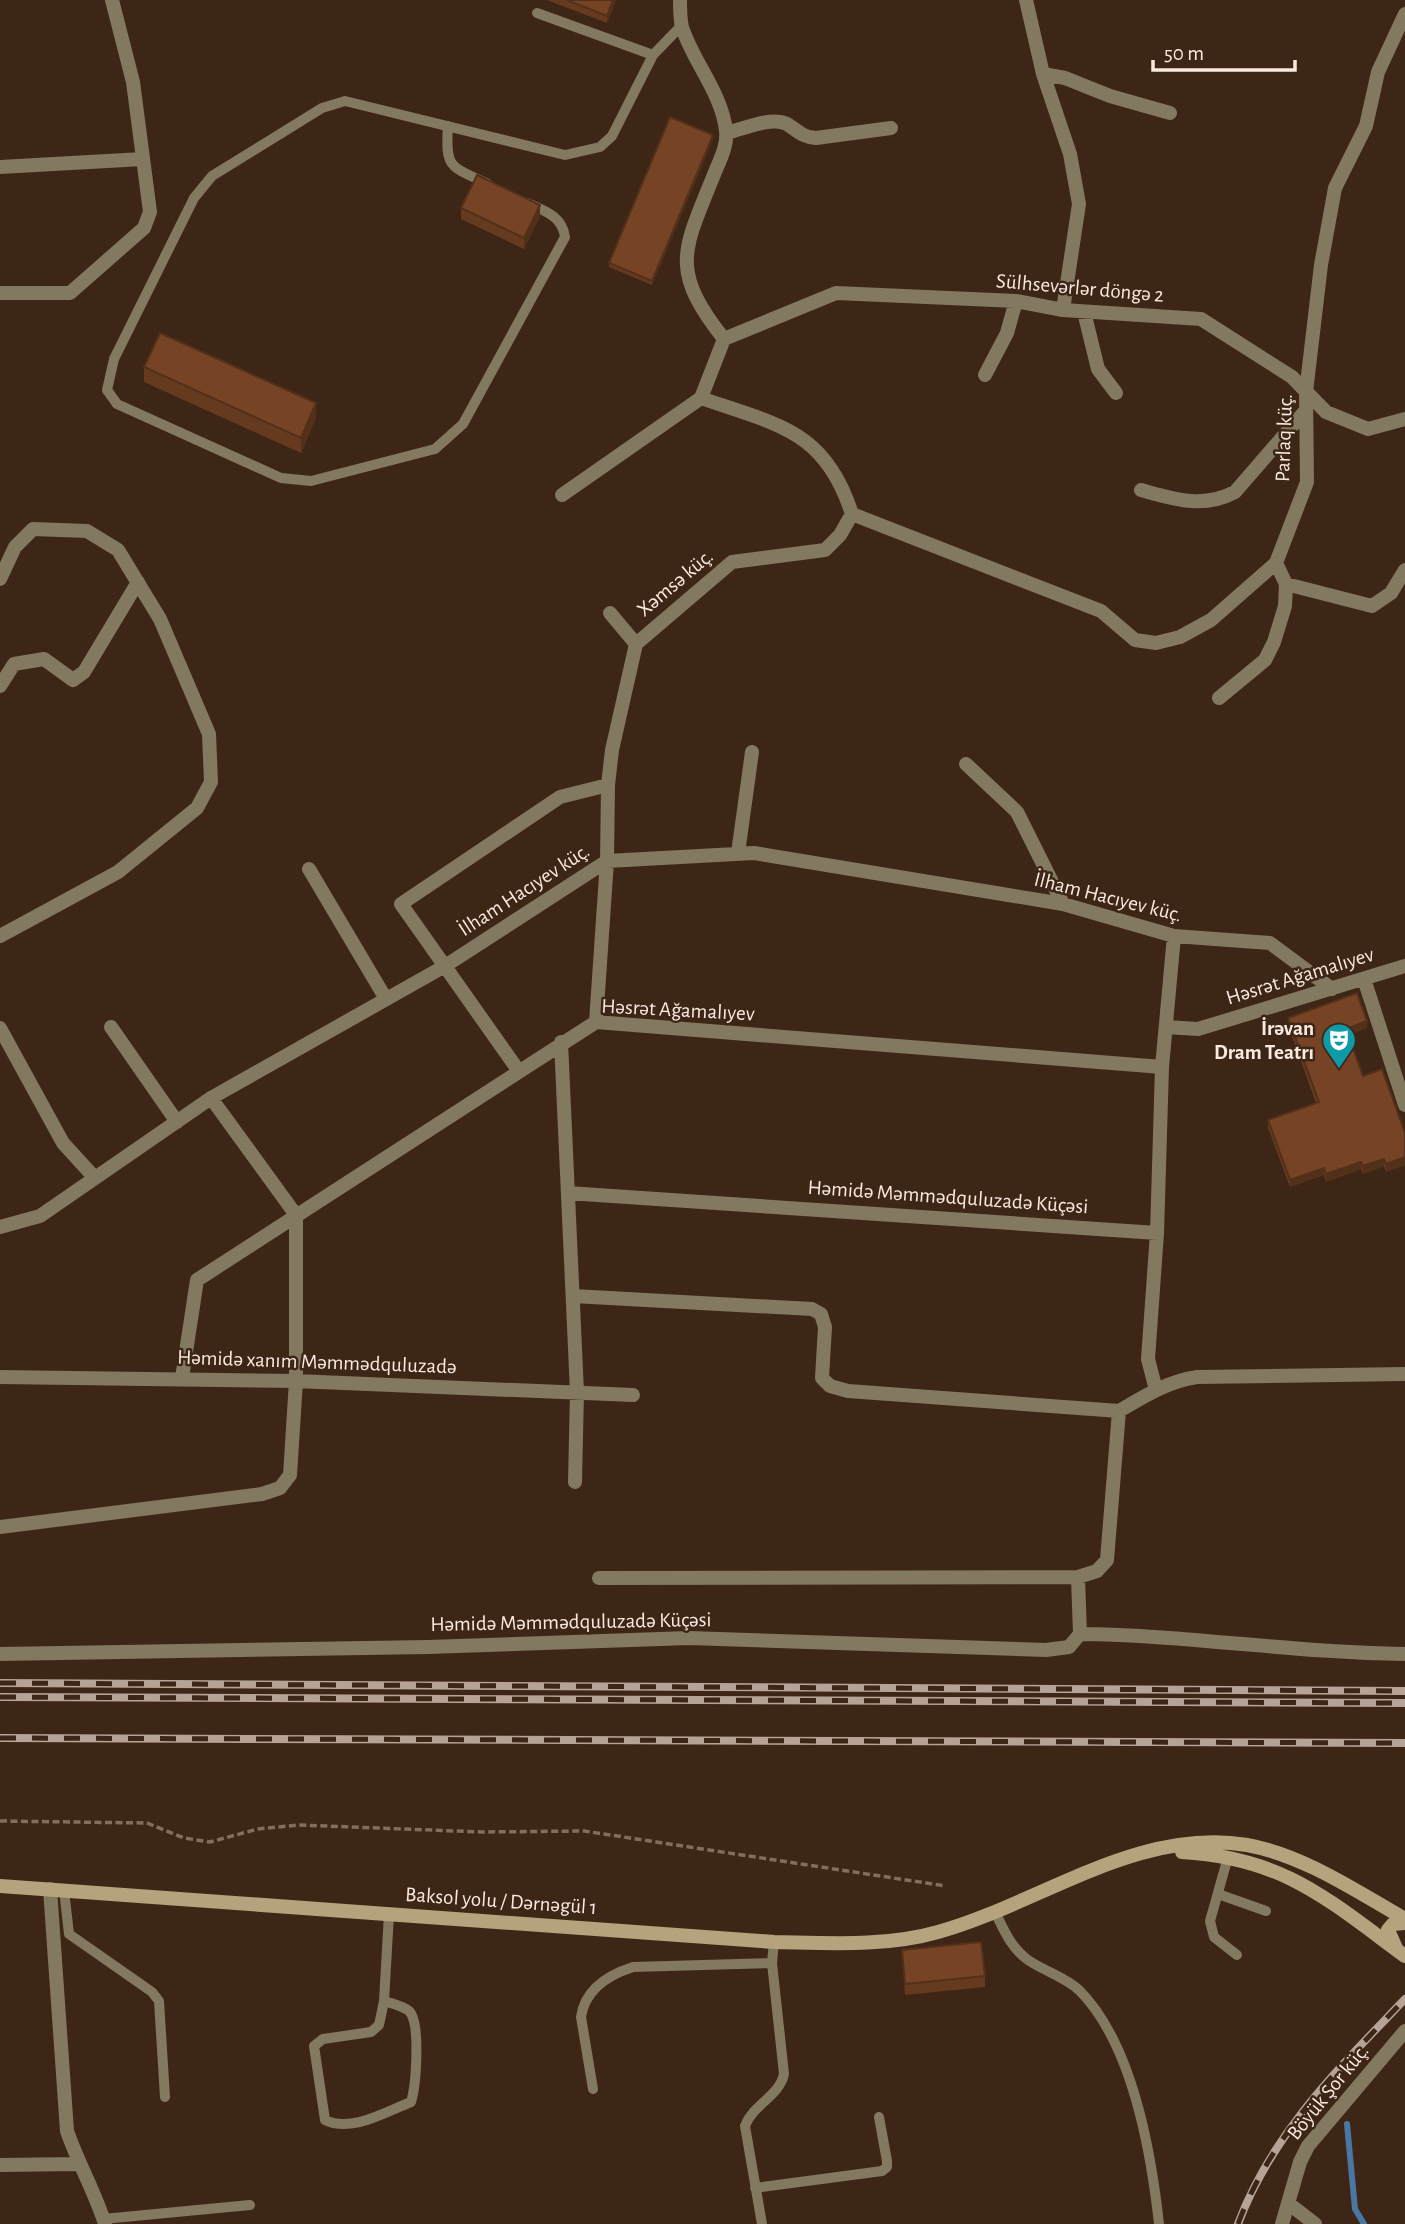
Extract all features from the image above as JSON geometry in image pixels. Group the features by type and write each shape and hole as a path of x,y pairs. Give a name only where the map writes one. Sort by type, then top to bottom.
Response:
{"main road":[{"path":"1156,1851 1206,1843 1247,1845 1265,1850 1320,1872 1405,1921"},
{"path":"1156,1851 1228,1857 1290,1877 1402,1954"},
{"name":"Baksol yolu / Dərnəgül 1","path":"0,1886 774,1942 861,1942 909,1939 961,1926 1100,1867 1156,1851"},
{"path":"1402,1954 1390,1940 1388,1930 1393,1924 1405,1921"}],"street":[{"path":"0,293 70,293 144,228 150,212 133,82 113,0"},
{"path":"562,495 701,398 724,340 698,307 686,272 688,240 722,153 727,133 720,106 681,26 680,0"},
{"path":"1026,0 1043,74 1070,154 1079,204 1063,310"},
{"name":"Parlaq küç.","path":"852,514 1101,611 1135,639 1156,643 1180,637 1211,620 1276,563 1307,482 1306,392 1321,265 1335,188 1366,126 1378,72 1405,14"},
{"path":"1043,74 1065,78 1110,96 1170,113"},
{"path":"727,133 772,122 788,125 807,138 891,128"},
{"path":"0,167 143,159"},
{"name":"Sülhsevərlər döngə 2","path":"724,340 836,293 1016,301 1063,310 1201,319 1292,377 1325,412 1368,429 1405,419"},
{"path":"985,375 1007,333 1016,301"},
{"path":"1084,312 1098,369 1116,393"},
{"path":"701,398 794,431 825,456 842,484 852,514"},
{"path":"1141,490 1182,501 1198,502 1225,497 1234,492 1306,410"},
{"name":"Xəmsə küç.","path":"596,1022 607,861 608,785 612,750 636,644 732,562 825,550 840,536 852,514"},
{"path":"0,579 15,547 33,529 45,527 87,531 118,550 160,619 209,734 211,782 197,808 118,872 0,936"},
{"path":"1219,698 1265,660 1285,606 1286,584 1276,563"},
{"path":"1286,584 1372,606 1391,593 1405,570"},
{"path":"0,686 14,664 44,659 74,680 84,672 138,582"},
{"path":"610,613 636,644"},
{"path":"738,853 752,752"},
{"path":"966,764 1017,812 1063,904"},
{"path":"518,1070 401,904 560,797 608,785"},
{"name":"İlham Hacıyev küç.","path":"0,1227 40,1216 211,1098 445,966 607,861 738,853 1063,904 1174,936 1270,943 1332,989"},
{"path":"309,869 386,999"},
{"path":"1156,1390 1149,1359 1163,1067 1174,936"},
{"name":"Həsrət Ağamalıyev","path":"1167,1027 1198,1029 1405,966"},
{"path":"1364,979 1405,1102"},
{"name":"Həsrət Ağamalıyev","path":"182,1378 197,1280 561,1042 596,1022 1163,1067"},
{"path":"111,1027 177,1122"},
{"path":"0,1028 63,1143 95,1178"},
{"path":"561,1042 577,1392 575,1482"},
{"path":"0,1527 262,1494 280,1488 290,1475 296,1381 296,1215 211,1098"},
{"name":"Həmidə Məmmədquluzadə Küçəsi","path":"568,1193 1157,1233"},
{"path":"573,1296 812,1309 821,1314 825,1327 822,1378 830,1386 848,1391 1119,1411 1156,1390 1182,1379 1196,1377 1405,1374"},
{"name":"Həmidə xanım Məmmədquluzadə","path":"0,1377 296,1381 633,1395"},
{"path":"1119,1411 1107,1560 1097,1571 1078,1577 1080,1633 1159,1635 1367,1654 1405,1654"},
{"name":"Həmidə Məmmədquluzadə Küçəsi","path":"599,1578 1078,1577"},
{"name":"Həmidə Məmmədquluzadə Küçəsi","path":"0,1654 428,1647 689,1638 1046,1650 1069,1647 1080,1633"},
{"path":"57,1890 67,2131 78,2164 97,2199 104,2222"},
{"name":"Böyük Şor küç.","path":"1282,2224 1308,2146 1405,2031"},
{"path":"0,2165 36,2167 78,2164"},
{"path":"1287,2203 1315,2224"}],"lane":[{"path":"537,13 653,55"},
{"path":"516,197 553,215 563,226 565,237 463,424 435,449 311,481 281,478 117,404 107,390 114,359 194,198 212,176 322,107 345,101 565,155 600,148 612,136 653,55 681,26"},
{"path":"448,126 446,154 453,167 503,191"},
{"path":"1228,1857 1211,1929 1214,1937 1237,1955"},
{"path":"57,1890 69,1934 152,1992 159,2001 165,2098"},
{"path":"1218,1894 1266,1911"},
{"path":"995,1912 1018,1951 1076,1987 1106,2023 1130,2083 1146,2139 1159,2224"},
{"path":"384,2001 408,2009 415,2018 416,2087 411,2102 348,2125 337,2126 325,2120 314,2046 323,2039 370,2032 379,2025 384,2001 389,1914"},
{"path":"762,2224 745,2126 749,2115 781,2087 784,2074 772,1963 774,1942"},
{"path":"593,2089 581,2017 582,2005 611,1974 633,1967 772,1963"},
{"path":"755,2188 882,2171 887,2167 887,2161 879,2117"},
{"path":"104,2222 250,2206"}],"path":[{"path":"0,1821 147,1823 184,1838 210,1842 258,1829 299,1825 482,1832 584,1831 946,1886"}],"building":[{"path":"567,0 613,0 607,16"},
{"path":"670,117 713,135 652,281 609,263"},
{"path":"477,175 540,205 524,238 461,208"},
{"path":"160,333 316,403 301,438 144,367"},
{"path":"1357,993 1367,1021 1346,1029 1363,1076 1382,1069 1405,1133 1405,1157 1386,1164 1384,1159 1363,1166 1361,1162 1326,1174 1324,1168 1290,1180 1268,1120 1319,1102 1288,1018"},
{"path":"981,1942 985,1976 905,1984 902,1950"}],"waterway":[{"path":"1347,2124 1355,2209 1364,2224"}],"railway":[{"path":"0,1683 1405,1691"},
{"path":"0,1697 1405,1703"},
{"path":"0,1738 1405,1743"},
{"path":"1238,2224 1252,2191 1288,2131 1332,2077 1405,1999"}],"place":[{"name":"İrəvan Dram Teatrı","path":"1339,1070"}]}
